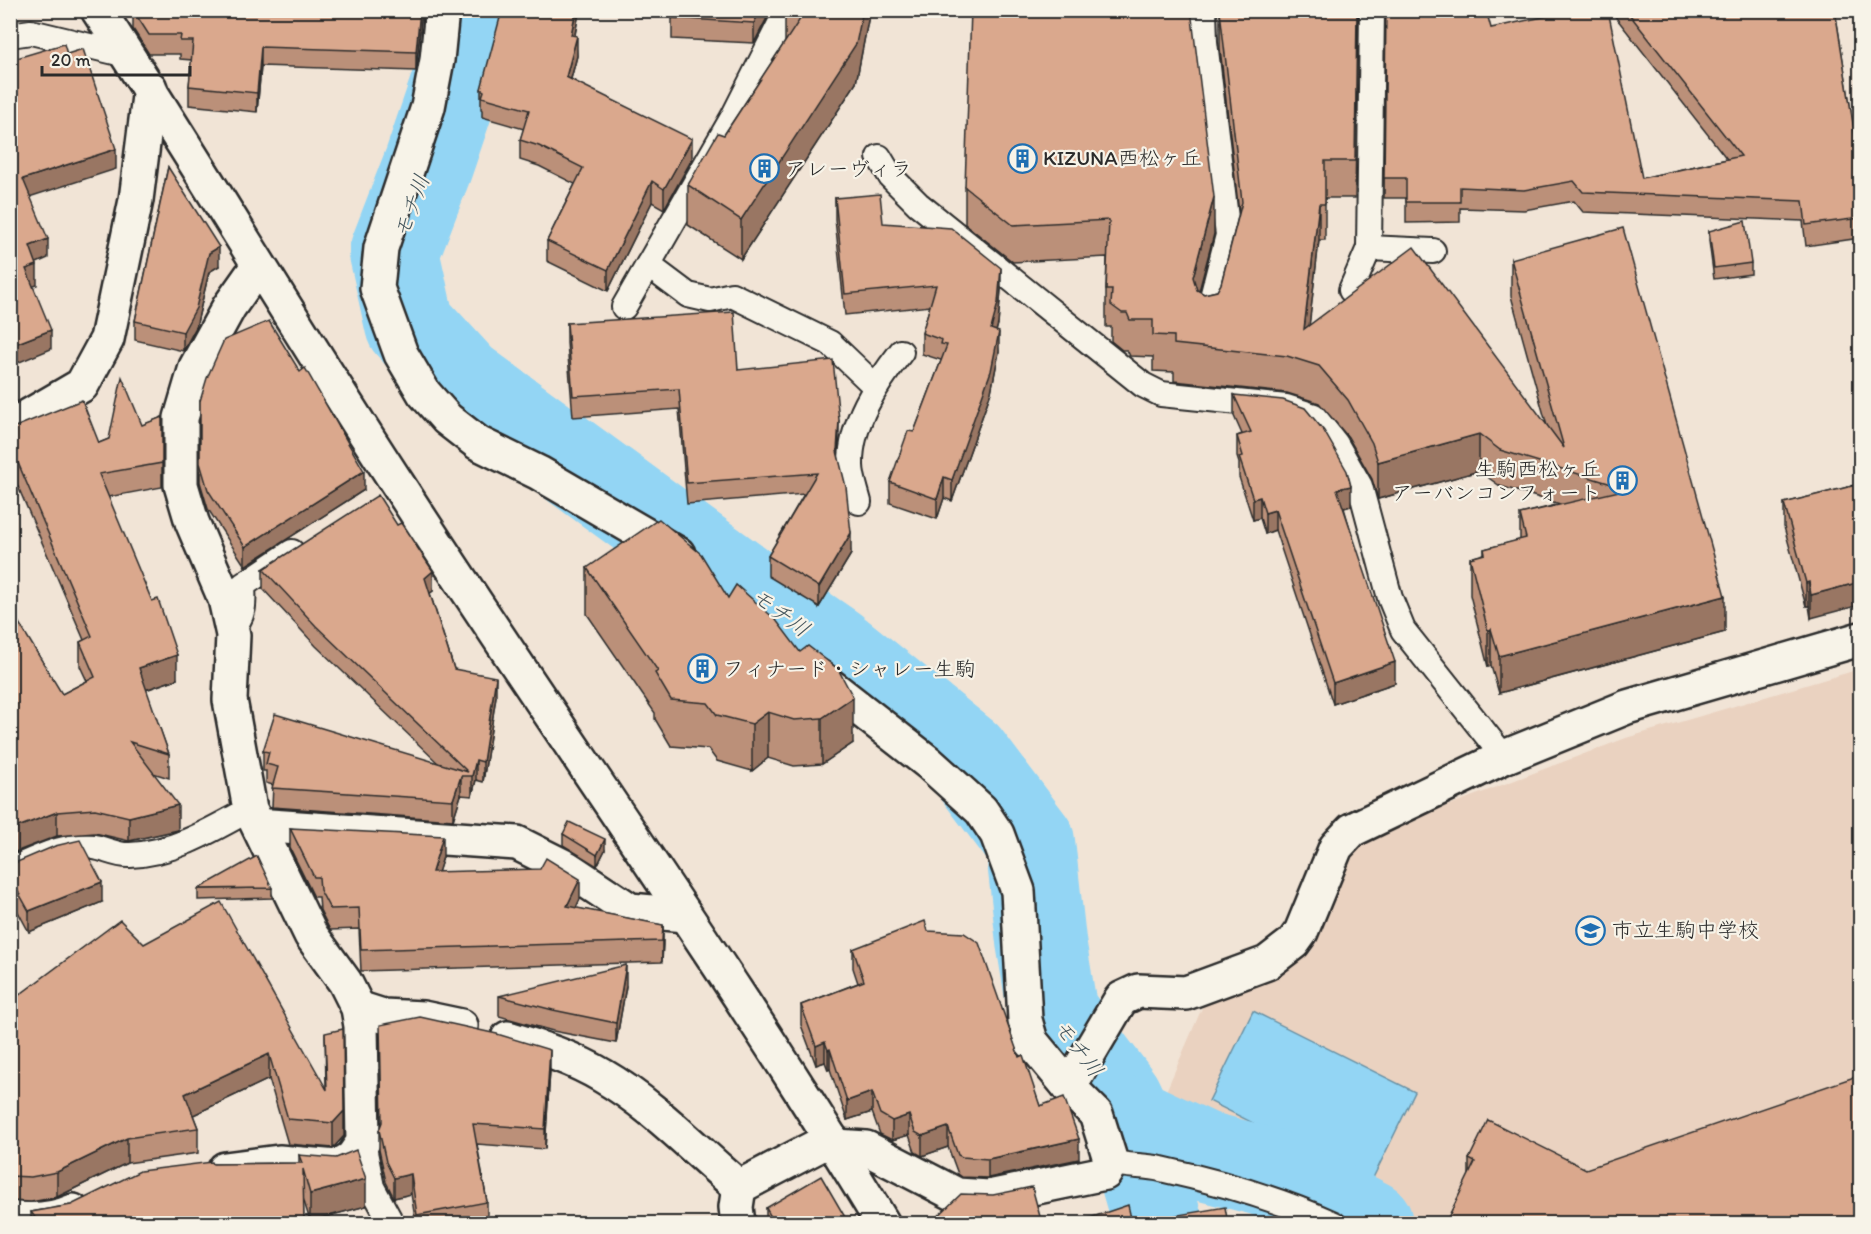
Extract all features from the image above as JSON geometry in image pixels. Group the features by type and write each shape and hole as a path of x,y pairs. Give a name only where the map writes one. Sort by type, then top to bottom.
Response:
{"street":[{"path":"98,10 150,88 258,266 388,491 685,915 834,1142 884,1224"},
{"path":"442,10 437,60 428,107 381,248 376,288 401,354 424,393 447,419 478,443 539,473 648,535 702,573"},
{"path":"10,427 82,385 106,339 136,200 150,88"},
{"path":"191,1173 279,1162 337,1167 352,1158 363,1142 361,1026 358,1008 345,982 311,935 255,820 231,700 231,629 225,599 192,522 182,485 181,418 196,367 230,307 258,266"},
{"path":"1072,1083 1096,1038 1121,999 1138,991 1186,993 1267,963 1293,944 1301,932 1336,847 1352,830 1504,757 1628,707 1860,639"},
{"path":"739,1187 834,1142 866,1148 957,1194 988,1197 1105,1173 1113,1163 1096,1114 1072,1083 1031,1041 1025,1020 1018,891 997,834 981,810 929,763 800,661"},
{"path":"255,820 270,826 517,843 567,868 630,910 685,915"},
{"path":"358,1008 383,1016 423,1018 502,1036 555,1052 603,1076 647,1108 739,1187"},
{"path":"738,1224 736,1207 739,1187"},
{"path":"10,1218 31,1221 63,1215 105,1195"}],"lane":[{"path":"624,307 733,117 787,10"},
{"path":"1204,10 1205,42 1228,235 1207,317"},
{"path":"1352,290 1369,248 1372,10"},
{"path":"10,35 31,32 127,55"},
{"path":"879,157 891,177 918,204 1143,385 1161,394 1286,407 1314,416 1336,444 1360,486 1390,598 1403,630 1504,757"},
{"path":"1369,248 1433,251"},
{"path":"648,265 688,295 710,300 732,295 830,343 875,386"},
{"path":"859,502 851,466 854,439 875,386 901,352"},
{"path":"231,629 240,622 244,605 243,585 309,541"},
{"path":"10,870 53,852 92,847 128,855 165,850 205,834 255,820"},
{"path":"363,1142 372,1187 392,1224"},
{"path":"1113,1163 1148,1166 1243,1191 1334,1224"}],"shaded area":[{"name":"市立生駒中学校","path":"1860,669 1860,1223 1398,1223 1371,1205 1161,1103 1205,1001 1293,966 1311,952 1352,854 1365,837 1626,738"}],"water":[{"path":"1253,1011 1415,1092 1371,1182 1209,1101"}],"building":[{"path":"133,10 420,10 416,52 261,47 257,93 189,86 193,41 180,41 181,35 149,35"},
{"path":"502,10 576,10 571,35 577,36 566,77 692,139 664,189 652,181 608,270 547,241 583,168 539,146 520,140 529,110 482,97 484,91 481,89"},
{"path":"672,10 760,10 754,23 672,18"},
{"path":"806,10 863,10 856,44 741,220 688,185 718,133 724,135"},
{"path":"971,10 1191,10 1214,197 1193,277 1197,290 1204,294 1217,291 1221,284 1242,202 1220,11 1357,10 1355,161 1325,161 1325,204 1319,204 1304,329 1414,247 1564,448 1511,259 1623,228 1725,596 1499,656 1491,629 1488,631 1470,558 1485,554 1484,549 1526,538 1520,514 1628,489 1500,450 1479,434 1378,462 1372,443 1348,400 1319,366 1287,356 1174,344 1174,336 1153,335 1153,320 1130,320 1127,313 1122,313 1111,305 1112,290 1106,290 1109,220 1013,225 965,187"},
{"path":"1386,10 1486,10 1491,28 1576,10 1608,10 1642,178 1741,156 1626,10 1835,10 1860,168 1860,218 1806,225 1803,201 1583,192 1574,181 1524,190 1460,187 1460,202 1406,202 1406,178 1384,178"},
{"path":"64,44 67,54 83,49 116,149 23,179 48,239 30,246 37,265 26,269 51,330 10,346 10,60"},
{"path":"168,167 219,247 209,253 196,308 183,332 135,321"},
{"path":"880,194 883,223 951,228 1001,268 998,303 991,329 999,332 991,371 952,480 944,477 937,499 890,482 908,431 914,432 947,345 941,344 942,340 922,333 936,285 845,294 835,198"},
{"path":"1745,221 1751,263 1714,268 1709,231"},
{"path":"734,312 738,370 833,360 839,420 837,451 846,487 851,533 819,587 768,556 817,473 687,483 679,389 573,396 567,323"},
{"path":"269,321 300,372 305,368 364,471 245,547 208,490 200,463 200,401 207,378 224,340"},
{"path":"122,377 142,425 162,417 162,463 99,474 152,601 158,599 177,655 139,668 169,754 130,742 178,805 129,817 95,809 57,812 10,830 10,608 62,694 95,677 80,642 92,636 10,444 10,429 82,400 99,443 109,439"},
{"path":"1234,395 1283,400 1305,408 1324,431 1347,471 1351,486 1337,489 1395,662 1333,683 1275,510 1265,513 1260,497 1253,499 1239,457 1243,456 1237,436 1251,432"},
{"path":"1860,484 1860,582 1811,595 1784,503"},
{"path":"378,495 397,525 401,523 433,571 425,578 454,669 496,677 483,762 476,760 472,776 461,776 453,800 272,788 278,767 266,764 269,752 263,751 275,714 468,772 316,626 263,569"},
{"path":"659,519 701,554 728,598 736,585 776,620 800,652 808,646 838,669 853,697 822,718 794,720 768,712 752,724 717,715 708,703 671,700 655,673 658,671 587,568"},
{"path":"569,822 605,839 597,855 563,834"},
{"path":"290,828 443,836 432,872 540,869 546,858 580,879 567,906 663,925 662,941 361,950 359,908 330,909 320,890 319,877 314,877"},
{"path":"80,840 102,882 29,911 10,877 10,862 15,863 55,846"},
{"path":"257,856 272,888 198,889"},
{"path":"221,902 327,1090 325,1033 343,1029 344,1111 333,1123 288,1119 269,1054 185,1094 198,1128 127,1138 57,1172 31,1177 10,1176 10,1002 120,920 144,944"},
{"path":"925,921 928,931 964,933 979,943 1019,1057 1023,1055 1040,1106 1064,1097 1079,1139 988,1159 962,1157 958,1155 948,1127 922,1136 915,1132 909,1115 892,1121 880,1114 872,1092 847,1101 830,1049 828,1050 825,1042 816,1046 801,1005 864,981 853,949"},
{"path":"626,965 616,1023 499,996"},
{"path":"420,1017 497,1034 550,1050 545,1129 473,1124 487,1202 417,1215 411,1174 394,1178 386,1162 379,1130 382,1122 380,1025"},
{"path":"1860,1075 1860,1224 1454,1224 1447,1220 1475,1162 1469,1159 1488,1120 1586,1169"},
{"path":"356,1150 366,1179 310,1194 303,1169 304,1224 40,1224 31,1212 71,1205 140,1171 212,1162 213,1164 302,1163 299,1155 336,1158"},
{"path":"821,1176 849,1224 775,1224 766,1208"},
{"path":"1032,1187 1042,1224 930,1224 961,1194 993,1195"},
{"path":"1128,1205 1132,1223 1225,1207 1228,1224 1072,1224"}],"waterway":[{"name":"モチ川","path":"469,10 467,51 428,165 394,253 410,325 462,382 749,592 832,649 965,756 1030,842 1041,941 1053,1014 1117,1098 1128,1121 1200,1155 1266,1172 1368,1224"},
{"path":"1128,1121 1158,1224"}],"place":[{"name":"KIZUNA西松ヶ丘","path":"1022,158"},
{"name":"アレーヴィラ","path":"764,169"},
{"name":"生駒西松ヶ丘 アーバンコンフォート","path":"1622,481"},
{"name":"フィナード・シャレー生駒","path":"702,669"},
{"name":"市立生駒中学校","path":"1591,930"}]}
